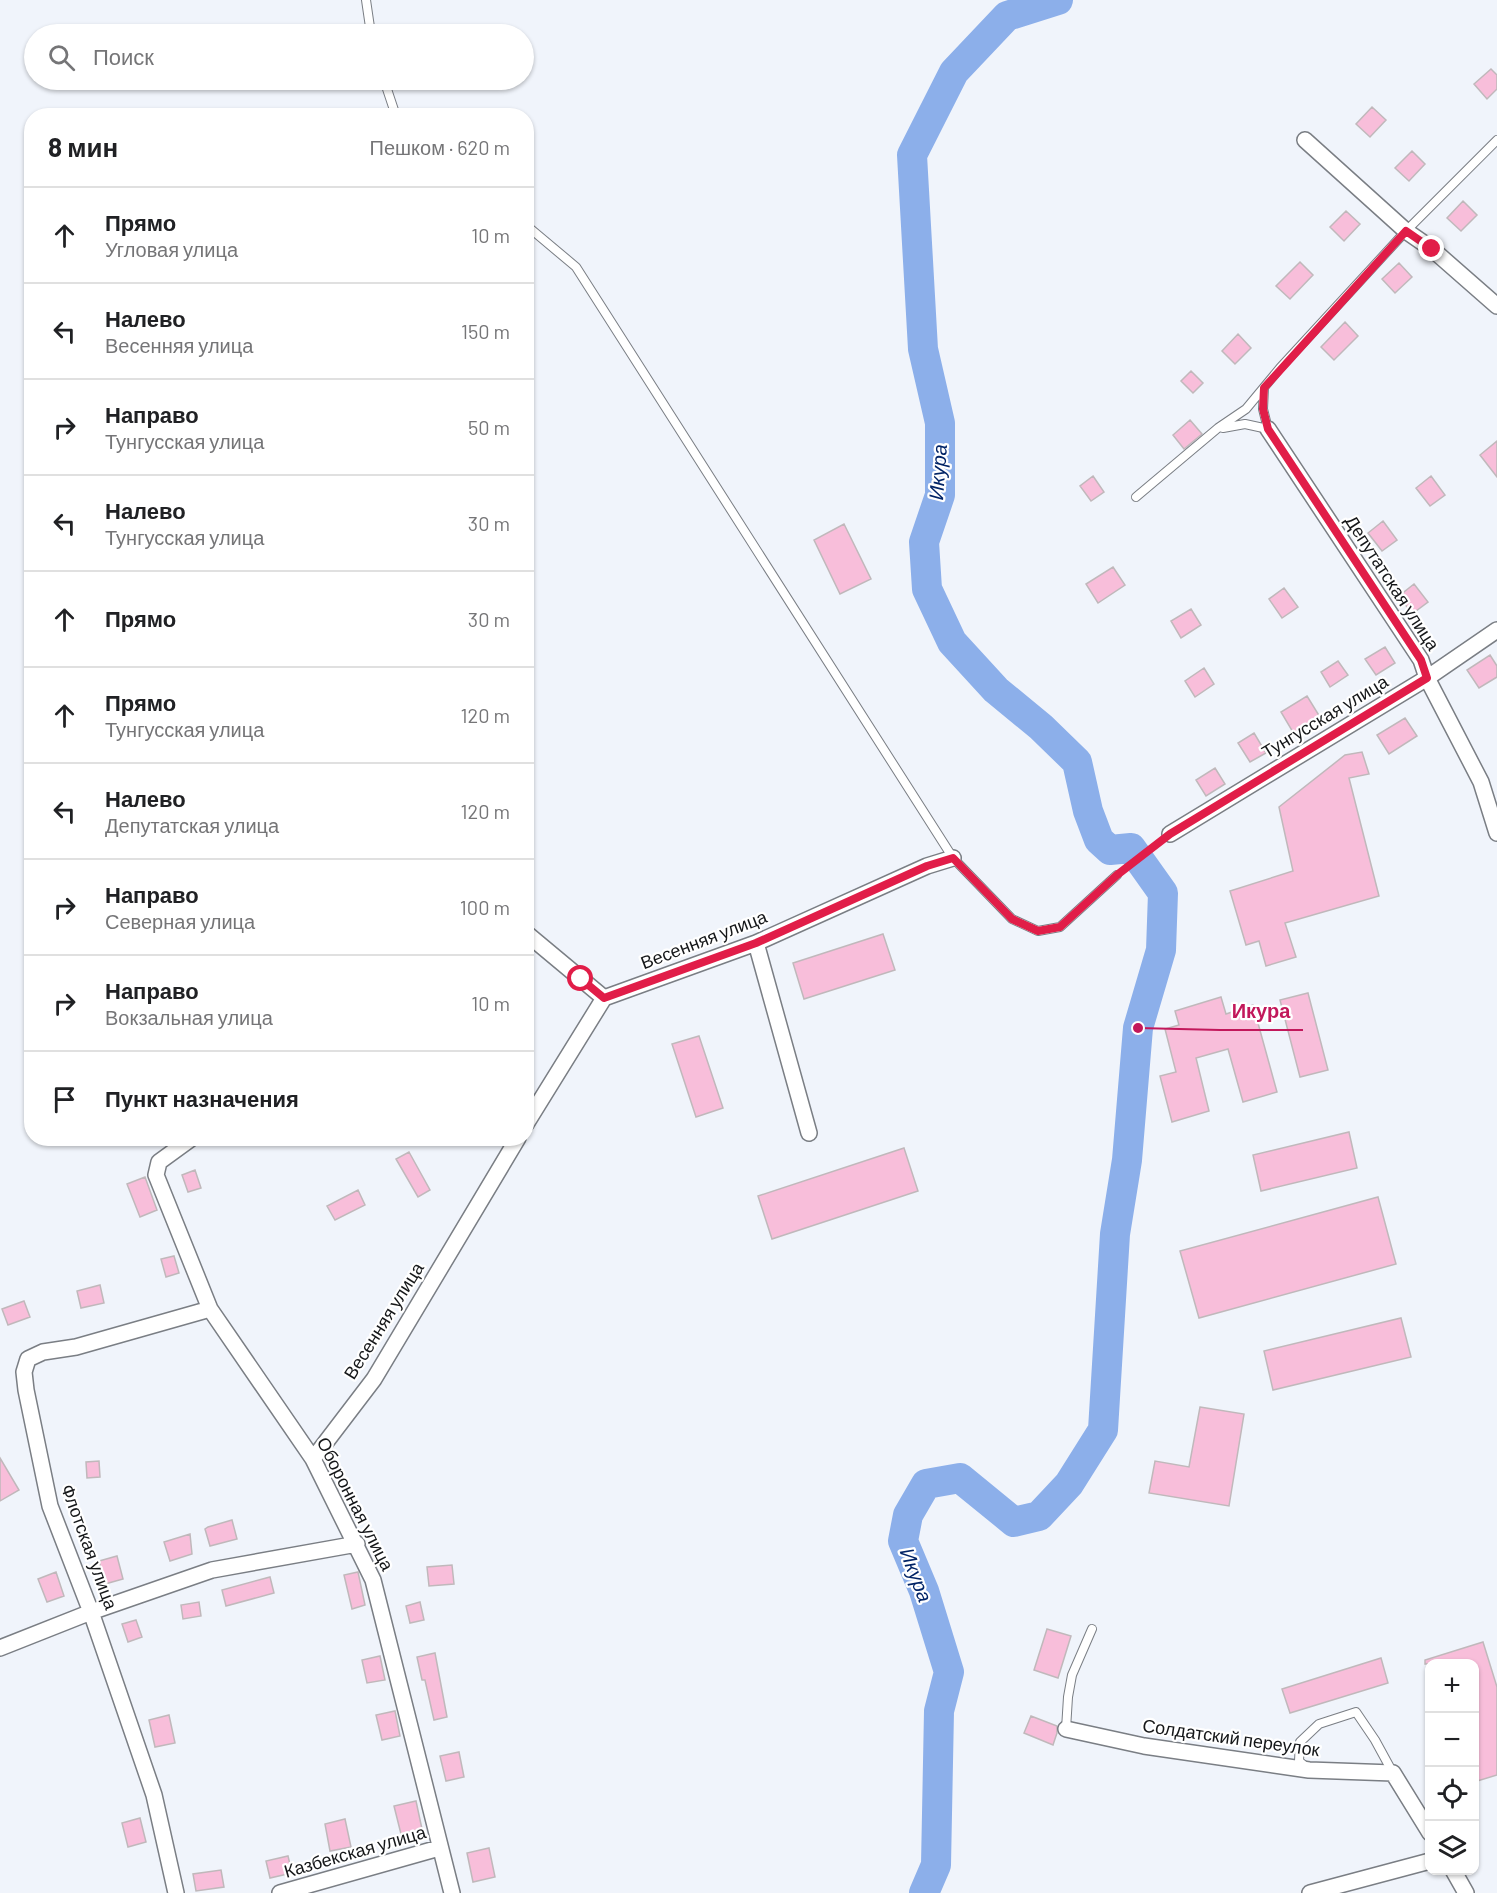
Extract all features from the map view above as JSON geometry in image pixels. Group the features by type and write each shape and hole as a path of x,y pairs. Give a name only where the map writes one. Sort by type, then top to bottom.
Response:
{"street":[{"path":"1305,140 1406,231 1432,249 1497,306"},
{"name":"Депутатская улица","path":"1268,429 1421,660 1427,678 1481,782 1497,832"},
{"name":"Тунгусская улица","path":"1170,834 1427,678 1497,630"},
{"name":"Весенняя улица","path":"604,998 756,943 927,866 953,858"},
{"path":"534,940 604,998 534,1111"},
{"path":"756,943 809,1133"},
{"name":"Оборонная улица","path":"181,1146 159,1162 156,1175 210,1309 313,1459 373,1580 452,1893"},
{"name":"Весенняя улица","path":"313,1459 374,1379 513,1146"},
{"name":"Флотская улица","path":"176,1893 154,1795 91,1612 50,1506 24,1371 28,1359 43,1352 76,1347 210,1309"},
{"path":"0,1648 91,1612 212,1570 357,1544"},
{"name":"Солдатский переулок","path":"1066,1729 1144,1746 1309,1770 1393,1773"},
{"path":"1393,1773 1425,1825"},
{"name":"Казбекская улица","path":"280,1893 440,1848"},
{"path":"1310,1893 1425,1862"},
{"path":"1456,1875 1466,1893"}],"lane":[{"path":"366,0 370,24"},
{"path":"387,90 393,108"},
{"path":"1136,497 1218,428 1246,409 1406,231 1497,140"},
{"path":"534,232 576,267 953,858 1012,919 1038,931 1060,927 1117,875"},
{"path":"1218,428 1245,424 1268,429 1263,409 1264,388"},
{"path":"1066,1729 1072,1675 1092,1629"},
{"path":"1309,1770 1299,1761 1300,1742 1319,1724 1356,1712 1393,1773"}],"path":[{"path":"1117,875 1170,834"}],"building":[{"path":"1491,69 1497,75 1497,89 1487,99 1474,84"},
{"path":"1372,107 1386,120 1370,137 1356,124"},
{"path":"1412,151 1425,164 1409,181 1395,168"},
{"path":"1463,201 1477,215 1461,231 1447,218"},
{"path":"1346,211 1360,224 1344,241 1330,227"},
{"path":"1300,262 1313,275 1290,299 1276,286"},
{"path":"1399,263 1412,277 1395,293 1382,279"},
{"path":"1345,322 1358,336 1334,360 1321,347"},
{"path":"1238,334 1251,348 1235,364 1222,351"},
{"path":"1191,371 1203,383 1193,393 1181,381"},
{"path":"1190,420 1202,434 1184,449 1173,435"},
{"path":"1497,441 1497,477 1480,455"},
{"path":"1093,476 1104,492 1091,501 1080,486"},
{"path":"1431,476 1445,495 1430,506 1416,488"},
{"path":"1383,521 1397,540 1382,551 1368,533"},
{"path":"844,524 871,579 840,594 814,540"},
{"path":"1113,567 1125,585 1098,603 1086,584"},
{"path":"1414,584 1428,602 1412,614 1399,596"},
{"path":"1284,588 1298,607 1282,618 1269,599"},
{"path":"1191,609 1201,625 1181,638 1171,621"},
{"path":"1385,647 1395,663 1376,675 1365,659"},
{"path":"1490,655 1497,666 1497,677 1479,688 1467,670"},
{"path":"1338,661 1348,675 1330,687 1321,672"},
{"path":"1204,668 1214,684 1195,697 1185,681"},
{"path":"1307,696 1320,717 1294,734 1281,712"},
{"path":"1405,718 1417,736 1389,754 1377,735"},
{"path":"1254,733 1266,753 1250,762 1238,743"},
{"path":"1362,752 1369,774 1349,778 1379,896 1285,923 1296,957 1266,966 1259,941 1246,945 1230,891 1293,871 1279,807 1345,755"},
{"path":"1215,768 1225,784 1206,796 1196,780"},
{"path":"883,934 895,970 804,999 793,963"},
{"path":"1308,993 1328,1070 1300,1077 1280,1000"},
{"path":"1221,997 1226,1014 1253,1005 1277,1092 1243,1102 1228,1049 1196,1058 1209,1111 1172,1122 1160,1076 1176,1072 1165,1029 1179,1025 1175,1011"},
{"path":"699,1036 723,1108 696,1117 672,1044"},
{"path":"1349,1132 1357,1168 1261,1191 1253,1155"},
{"path":"904,1148 918,1191 772,1239 758,1196"},
{"path":"409,1152 430,1190 418,1197 396,1159"},
{"path":"195,1170 201,1188 188,1192 182,1175"},
{"path":"145,1177 157,1210 140,1217 127,1184"},
{"path":"358,1190 365,1205 335,1220 327,1206"},
{"path":"1378,1197 1396,1264 1199,1318 1180,1251"},
{"path":"174,1256 179,1273 166,1277 161,1259"},
{"path":"100,1285 104,1303 81,1308 77,1291"},
{"path":"24,1301 30,1317 8,1325 2,1309"},
{"path":"1401,1318 1411,1357 1273,1390 1264,1351"},
{"path":"1200,1407 1244,1414 1229,1506 1149,1493 1155,1461 1189,1467"},
{"path":"0,1458 19,1490 0,1501"},
{"path":"99,1461 100,1477 87,1478 86,1462"},
{"path":"232,1520 237,1539 210,1546 205,1529"},
{"path":"190,1534 192,1554 170,1561 164,1542"},
{"path":"117,1556 123,1579 105,1584 99,1561"},
{"path":"452,1565 454,1584 429,1586 427,1567"},
{"path":"56,1572 64,1596 47,1602 38,1579"},
{"path":"358,1572 365,1605 352,1609 344,1575"},
{"path":"270,1577 274,1593 226,1606 222,1590"},
{"path":"199,1602 201,1616 183,1619 181,1605"},
{"path":"420,1602 424,1620 410,1623 406,1606"},
{"path":"136,1620 142,1637 128,1642 122,1624"},
{"path":"1047,1629 1071,1636 1058,1678 1034,1670"},
{"path":"1483,1642 1497,1687 1497,1775 1479,1780 1479,1659 1428,1659"},
{"path":"435,1653 447,1717 434,1720 417,1657"},
{"path":"380,1656 385,1680 367,1683 362,1660"},
{"path":"1381,1658 1388,1683 1290,1713 1282,1689"},
{"path":"395,1711 400,1736 382,1740 376,1715"},
{"path":"169,1715 175,1743 155,1747 149,1720"},
{"path":"1031,1716 1057,1726 1053,1745 1024,1733"},
{"path":"459,1752 464,1777 446,1781 440,1756"},
{"path":"416,1801 422,1829 401,1834 394,1806"},
{"path":"140,1818 146,1842 128,1847 122,1823"},
{"path":"345,1819 351,1847 330,1851 325,1824"},
{"path":"489,1848 495,1877 473,1882 467,1853"},
{"path":"288,1856 292,1873 270,1878 266,1861"},
{"path":"221,1870 224,1887 196,1891 193,1874"}],"waterway":[{"name":"Икура","path":"924,1893 936,1865 939,1711 949,1672 924,1591 903,1541 908,1515 926,1484 960,1478 1014,1522 1039,1516 1069,1484 1103,1430 1115,1234 1127,1160 1138,1028 1161,950 1163,893 1131,848 1110,850 1099,840 1088,811 1077,762 1041,727 996,690 952,642 927,589 924,542 940,495 940,423 923,349 912,155 954,72 1007,16 1058,0"}],"place":[{"name":"Икура","path":"1138,1028"}],"route":[{"path":"581,979 604,998 756,943 927,866 953,858 1012,919 1038,931 1060,927 1117,875 1170,834 1427,678 1421,660 1268,429 1263,409 1264,388 1280,368 1406,231 1432,249"}]}
